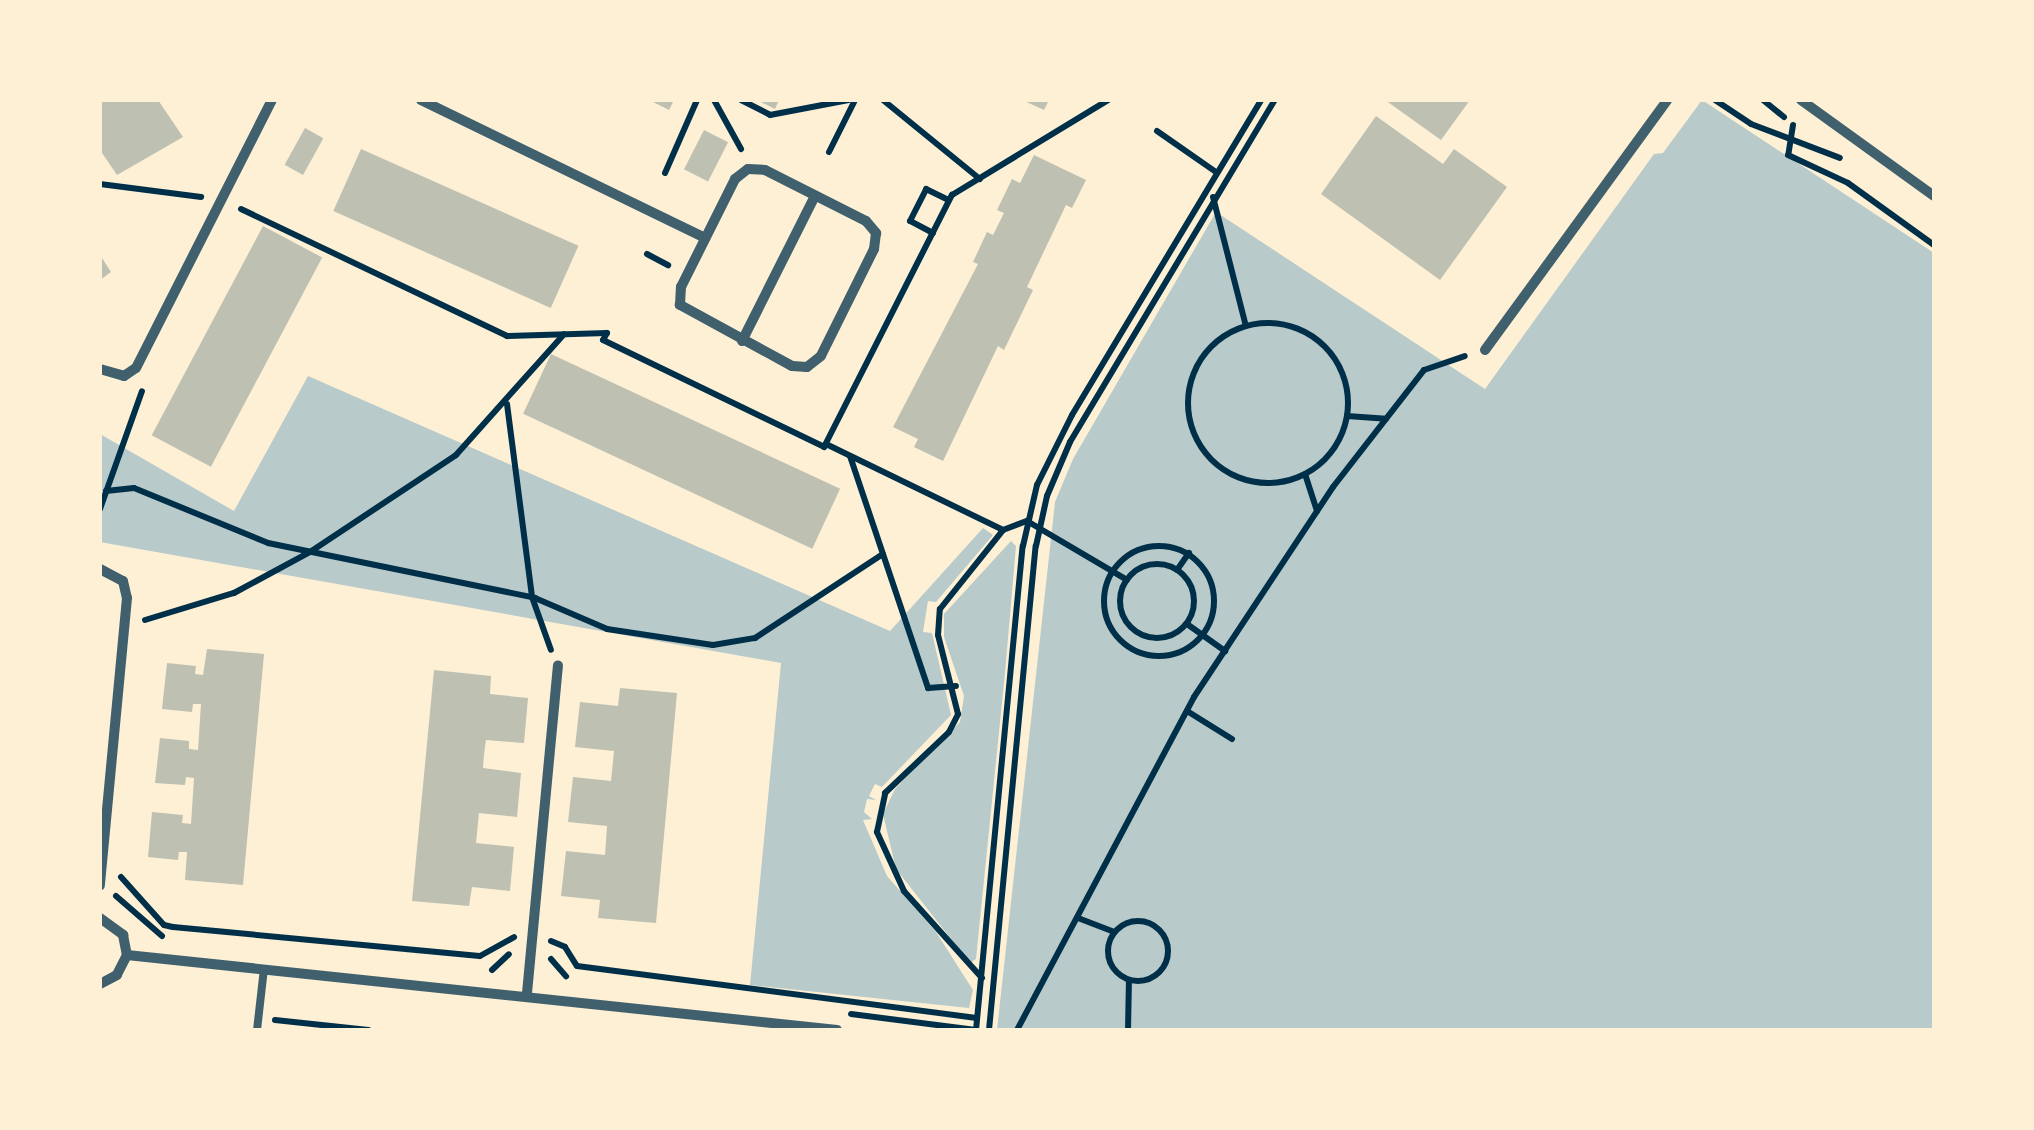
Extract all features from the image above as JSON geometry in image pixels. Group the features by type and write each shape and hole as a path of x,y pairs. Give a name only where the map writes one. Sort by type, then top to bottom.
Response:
{"street":[{"path":"100,369 124,376 136,368 272,100"},
{"path":"421,100 705,238"},
{"path":"1485,350 1667,100"},
{"path":"1800,100 1934,196"},
{"path":"748,169 866,221 876,242 821,356 800,368 742,341 680,305 681,287 734,179 748,169"},
{"path":"742,341 815,196"},
{"path":"100,570 122,580 125,623 100,886"},
{"path":"527,993 558,665"},
{"path":"100,918 123,934 127,954 117,976 100,984"},
{"path":"127,954 527,993 836,1030"}],"lane":[{"path":"257,1030 264,969"}],"path":[{"path":"665,173 697,100"},
{"path":"714,100 748,169"},
{"path":"742,100 770,115 852,100"},
{"path":"829,152 852,100"},
{"path":"883,100 980,179"},
{"path":"826,444 949,200 1108,100"},
{"path":"989,1030 1039,527 1070,442 1275,100"},
{"path":"1715,100 1792,141 1858,169"},
{"path":"1763,100 1796,128 1788,155 1848,183 1934,245"},
{"path":"976,1030 1026,521 1055,444 1258,101 1270,108"},
{"path":"1157,131 1216,172"},
{"path":"100,184 222,200 506,336 608,333 604,340 1003,530"},
{"path":"932,233 910,221 926,189 949,200"},
{"path":"1204,192 1215,198 1246,326"},
{"path":"1246,326 1291,326 1330,352 1345,382 1347,416 1327,458 1305,474 1253,482 1217,464 1193,432 1192,378 1205,354 1246,326"},
{"path":"125,623 172,616 234,594 310,552 456,455 507,403 565,333"},
{"path":"1017,1030 1188,711 1317,511 1424,370 1485,350"},
{"path":"507,403 532,598 558,665"},
{"path":"1347,416 1386,419"},
{"path":"850,456 928,688 956,686"},
{"path":"1305,474 1317,511"},
{"path":"106,491 134,488 268,544 532,598 606,629 734,644 754,638 883,554"},
{"path":"982,978 904,891 877,832 884,792 955,722 956,686 938,635 940,609 1003,530 1026,521 1126,580"},
{"path":"1153,546 1189,553 1212,581 1212,618 1204,635 1174,654 1130,647 1105,612 1112,572 1135,550 1153,546"},
{"path":"1177,570 1189,553"},
{"path":"1144,567 1177,570 1192,588 1187,624 1159,639 1138,634 1123,615 1126,580 1144,567"},
{"path":"1187,624 1225,650"},
{"path":"1130,647 1138,634"},
{"path":"1188,711 1232,740"},
{"path":"101,876 125,878 164,925 173,927 480,956 510,936 565,947 577,966 977,1018"},
{"path":"1078,918 1114,932"},
{"path":"1128,980 1158,974 1168,946 1150,923 1130,922 1114,932 1110,960 1128,980 1128,1030"},
{"path":"260,1005 276,1021 368,1030"}],"shaded area":[{"path":"1702,100 1934,253 1934,1030 997,1030 1055,502 1073,459 1216,212 1485,389 1654,154 1663,153"},
{"path":"308,376 890,631 983,528 993,535 936,602 928,601 923,632 932,633 951,715 882,787 875,784 869,796 876,800 867,799 864,812 872,819 863,820 887,876 936,932 973,990 969,1008 750,985 781,663 100,542 100,434 234,511"},
{"path":"1011,541 1016,546 1005,673 976,959 970,963 896,869 883,814 895,789 960,722 964,696 944,637 944,614"}],"building":[{"path":"100,100 158,100 183,137 117,175 100,150"},
{"path":"649,100 674,100 669,110"},
{"path":"757,100 779,100 775,109"},
{"path":"1022,100 1049,100 1044,110"},
{"path":"1385,100 1470,100 1441,140"},
{"path":"1376,116 1443,164 1454,149 1507,187 1440,280 1321,194"},
{"path":"305,128 323,138 303,175 285,165"},
{"path":"704,130 728,142 708,181 684,169"},
{"path":"361,149 578,246 551,308 333,211"},
{"path":"1034,155 1086,180 1072,208 1066,205 1027,287 1033,290 1004,350 998,346 943,461 914,447 918,439 893,427 978,264 973,262 987,232 993,235 1004,213 997,210 1012,179 1020,183"},
{"path":"263,226 322,257 211,467 152,435"},
{"path":"100,255 111,272 100,280"},
{"path":"551,354 840,489 812,549 523,414"},
{"path":"207,649 264,654 243,885 185,880 187,852 179,852 178,860 148,857 152,812 183,815 182,823 191,824 194,778 186,777 185,785 155,783 160,738 189,741 189,749 198,750 201,704 193,704 192,712 162,709 167,663 196,666 195,674 203,675"},
{"path":"434,670 491,676 490,694 528,698 524,743 486,740 484,754 483,768 521,773 517,817 479,813 476,843 514,847 510,891 472,887 469,906 412,901"},
{"path":"620,688 677,693 656,923 598,918 600,900 561,896 566,851 605,855 607,826 568,822 573,777 611,781 614,751 575,747 580,702 618,706"}]}
